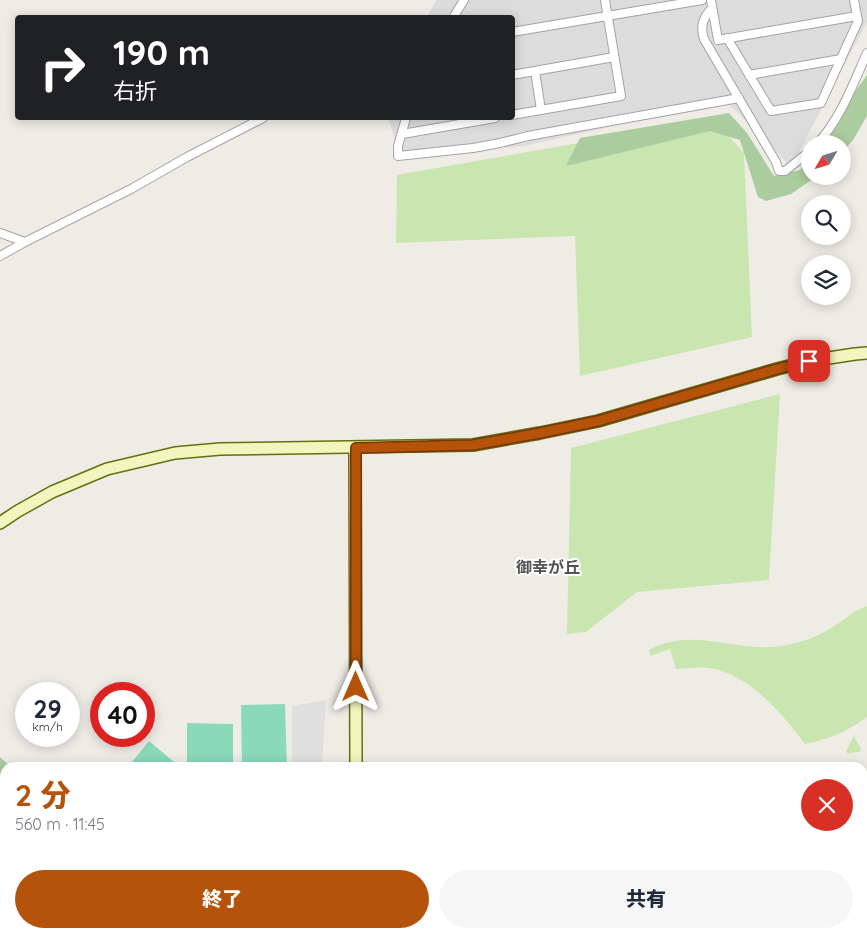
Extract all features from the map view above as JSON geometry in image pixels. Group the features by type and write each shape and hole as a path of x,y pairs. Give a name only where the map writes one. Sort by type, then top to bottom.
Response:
{"street":[{"path":"456,15 464,0"},
{"path":"515,114 621,96 605,0"},
{"path":"515,32 702,0"},
{"path":"727,38 771,112 821,103 858,21 854,0"},
{"path":"712,4 718,40 857,16"},
{"path":"712,4 702,25 704,39 776,162 779,171 785,171 801,158"},
{"path":"825,135 840,112 867,53"},
{"path":"515,74 614,57"},
{"path":"749,75 841,59"},
{"path":"534,71 540,110"},
{"path":"406,120 398,146 398,156 473,148 528,136 739,98"},
{"path":"0,256 131,189 187,157 259,120"},
{"path":"402,134 483,120"},
{"path":"0,233 25,242"},
{"path":"0,523 52,492 107,470 175,453 220,449 473,445 598,421 809,361 867,353"},
{"path":"356,448 356,762"}],"shaded area":[{"path":"436,0 867,0 867,22 808,135 801,135 801,148 791,167 726,101 523,146 401,158 389,120 515,120 515,15 428,15"},
{"path":"326,700 322,762 292,762 292,706"}],"green space":[{"path":"867,75 867,116 853,140 851,142 851,135 824,135"},
{"path":"729,113 747,133 774,176 801,168 801,185 804,185 791,194 766,201 758,197 740,140 710,131 566,166 580,138"},
{"path":"714,119 744,153 752,337 580,376 575,236 396,243 397,175"},
{"path":"780,394 769,580 637,592 586,632 567,634 571,448"},
{"path":"867,606 867,717 845,731 805,744 777,709 742,680 710,668 676,669 670,649 650,656 649,650 665,643 681,640 698,640 747,646 781,646 819,635"},
{"path":"285,704 287,762 242,762 241,705"},
{"path":"187,723 233,724 233,762 187,762"},
{"path":"854,736 862,751 847,754 846,751"},
{"path":"155,746 174,762 132,762 144,747"}],"district":[{"name":"御幸が丘","path":"548,567"}],"route":[{"path":"356,687 356,448 473,445 540,433 598,421 809,361"}]}
